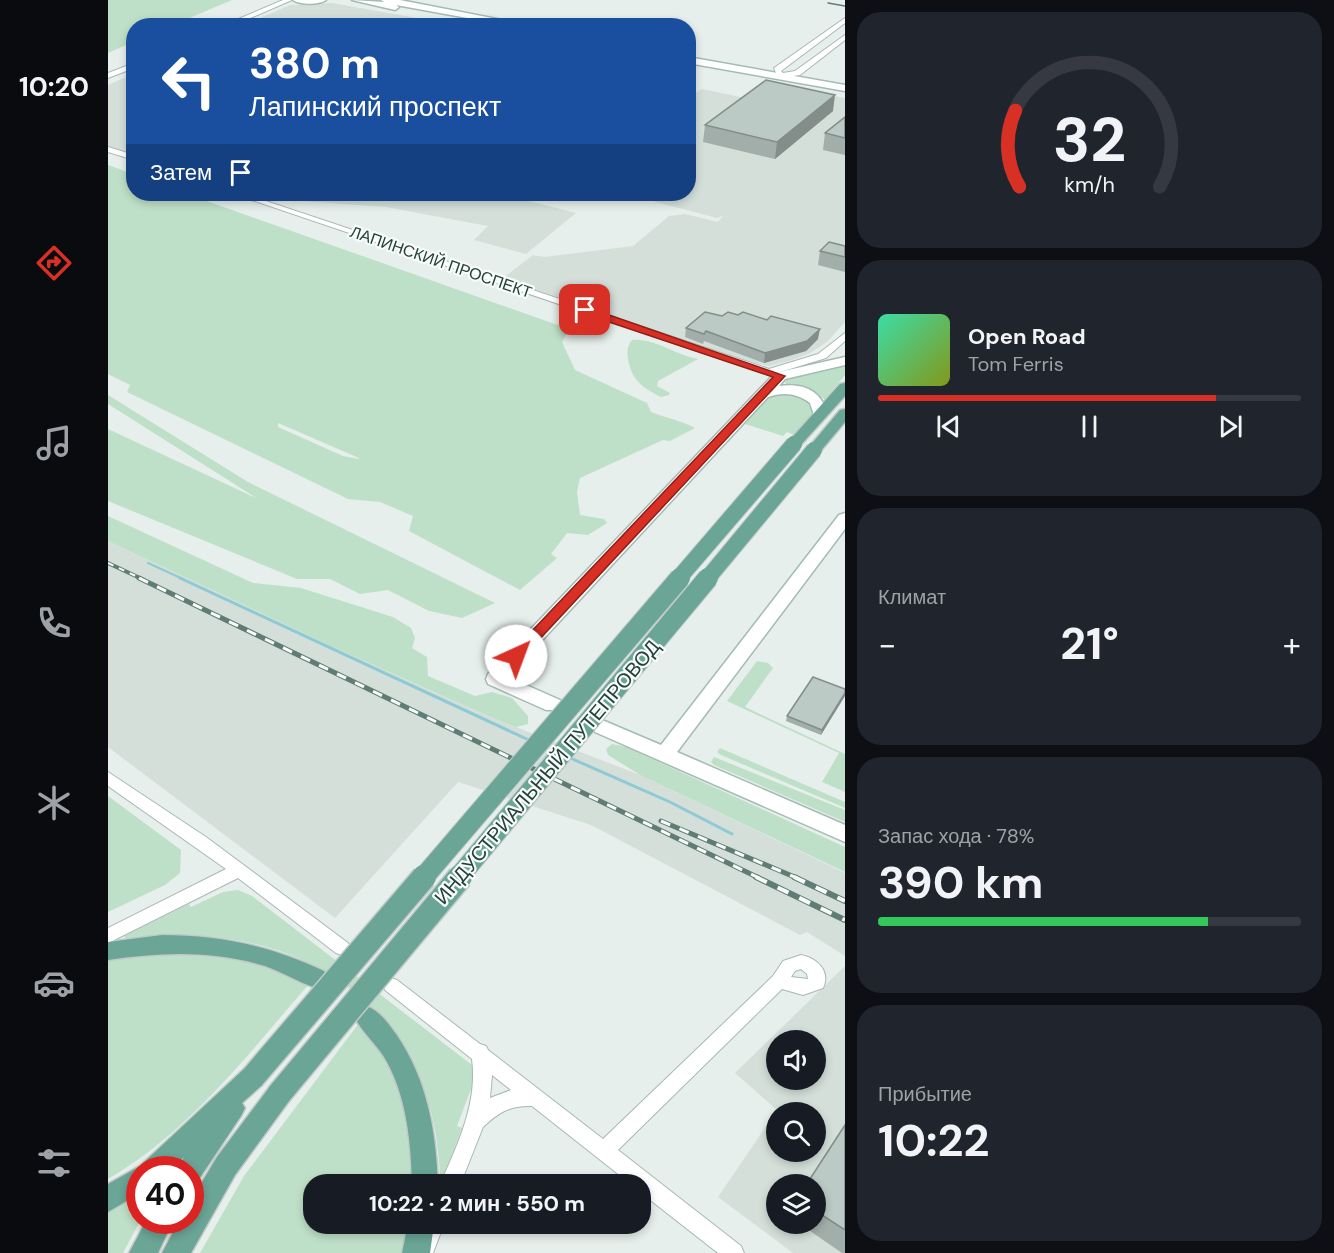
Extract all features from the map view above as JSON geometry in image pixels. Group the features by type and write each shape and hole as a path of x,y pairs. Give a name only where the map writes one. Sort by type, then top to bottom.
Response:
{"main road":[{"path":"804,447 820,415 845,387"},
{"path":"804,447 843,417"},
{"name":"ИНДУСТРИАЛЬНЫЙ ПУТЕПРОВОД","path":"253,1077 804,447"},
{"name":"ИНДУСТРИАЛЬНЫЙ ПУТЕПРОВОД","path":"176,1253 226,1166 280,1093 804,447"},
{"path":"108,951 173,943 225,946 263,955 316,978"},
{"path":"366,1016 390,1045 404,1069 415,1098 425,1154 425,1174"},
{"path":"166,1156 253,1077"},
{"path":"199,1156 253,1077"},
{"path":"108,1198 126,1187"},
{"path":"143,1253 153,1234"},
{"path":"416,1253 419,1234"}],"street":[{"path":"232,18 273,0"},
{"path":"245,18 289,0"},
{"path":"297,0 322,0"},
{"path":"356,0 454,18"},
{"path":"385,0 485,18"},
{"path":"779,73 845,20"},
{"path":"797,73 845,37"},
{"path":"696,56 845,88"},
{"path":"108,66 126,58"},
{"path":"696,61 779,73 797,73 845,82"},
{"path":"108,71 126,63"},
{"path":"108,76 126,68"},
{"path":"108,149 126,155"},
{"name":"ЛАПИНСКИЙ ПРОСПЕКТ","path":"259,201 775,374"},
{"path":"553,705 495,679 760,396 775,374 822,356 842,339"},
{"path":"775,374 845,361"},
{"path":"760,396 778,390 800,391 817,401 820,415"},
{"path":"665,754 845,518"},
{"path":"602,727 845,834"},
{"path":"108,778 238,870 342,948"},
{"path":"108,936 238,870"},
{"path":"603,1152 779,981"},
{"path":"391,985 480,1052 603,1152 734,1253"},
{"path":"454,1174 476,1121 484,1084 480,1052"},
{"path":"476,1121 490,1107 505,1098 519,1096 536,1098"},
{"path":"423,1253 430,1234"}],"shaded area":[{"path":"332,3 417,18 260,18 290,5"},
{"path":"126,77 126,152 108,146 108,85"},
{"path":"766,84 845,98 845,322 827,342 810,353 789,361 769,366 748,362 502,279 533,255 544,257 633,246 669,216 685,214 718,222 723,216 717,218 652,201 696,201 696,93 702,89 746,98"},
{"path":"300,201 529,201 576,213 526,254 474,240 488,226 386,207"},
{"path":"108,541 337,649 500,721 640,775 845,873 845,956 807,932 800,935 591,825 458,782 335,918 108,747"},
{"path":"845,966 845,1253 793,1253 768,1234 826,1234 826,1174 766,1174 766,1233 718,1197 766,1126 766,1162 826,1162 826,1102 768,1102 735,1073 766,1043 766,1090 826,1090 826,1030 779,1030"}],"green space":[{"path":"108,0 232,0 190,18 126,18 126,45 108,53"},
{"path":"108,165 126,171 126,201 207,201 569,329 562,342 575,370 647,403 651,412 695,428 670,441 663,440 580,478 577,492 580,515 604,519 607,523 588,535 567,533 551,554 557,558 520,590 409,531 413,516 380,502 348,499 127,392 130,385 108,374","holes":["278,423 359,459 343,456 278,427"]},
{"path":"632,340 657,344 698,359 658,381 657,386 670,393 661,397 643,386 632,373 628,347"},
{"path":"845,363 845,375 825,399 788,386 784,381"},
{"path":"790,393 810,401 814,412 795,435 787,432 783,436 745,424 769,397"},
{"path":"108,395 248,482 495,603 462,618 429,611 388,590 360,594 330,579 297,579 108,501 108,429 258,499 108,404"},
{"path":"108,516 253,583 301,588 393,617 411,628 415,638 412,648 427,657 428,676 475,696 492,692 512,698 528,716 528,724 516,727 500,721 337,649 108,541"},
{"path":"757,661 768,663 773,668 745,707 845,754 845,792 822,782 839,753 727,701"},
{"path":"612,744 626,747 845,847 845,872 640,775 608,755 606,749"},
{"path":"720,748 845,802 845,808 721,755 717,752"},
{"path":"714,757 845,810 845,822 714,765 711,762"},
{"path":"108,796 181,850 180,873 165,885 108,912"},
{"path":"238,890 252,896 472,1065 474,1081 457,1126 462,1128 444,1174 440,1174 436,1133 425,1093 403,1049 376,1012 343,983 305,961 264,946 220,938 174,935 126,939 124,936 189,904 191,907 223,892"},
{"path":"172,951 250,960 309,984 241,1063 191,1115 142,1156 126,1156 126,1167 108,1179 108,959"},
{"path":"359,1023 398,1080 410,1122 415,1174 303,1174 303,1234 411,1234 407,1253 200,1253 244,1176"},
{"path":"126,1199 126,1234 133,1234 123,1253 108,1253 108,1211"}],"building":[{"path":"766,80 835,95 777,142 705,125"},
{"path":"845,117 845,138 825,133"},
{"path":"829,242 845,246 845,257 820,251"},
{"path":"705,312 722,316 728,312 738,315 743,312 767,320 771,316 820,329 807,341 765,353 706,331 704,334 686,328"},
{"path":"813,677 845,689 845,693 822,730 787,716"},
{"path":"845,1125 845,1230 826,1218 826,1174 813,1174 821,1162 826,1162 826,1154"}],"waterway":[{"path":"148,563 183,579"},
{"path":"180,578 531,741"},
{"path":"568,757 670,802 732,834"}],"tram line":[{"path":"828,3 845,6"}],"railway":[{"path":"108,563 142,579"},
{"path":"139,578 759,878"},
{"path":"661,821 797,878"},
{"path":"756,877 845,920"},
{"path":"794,877 845,901"}],"route":[{"path":"516,656 780,376 585,310"}]}
